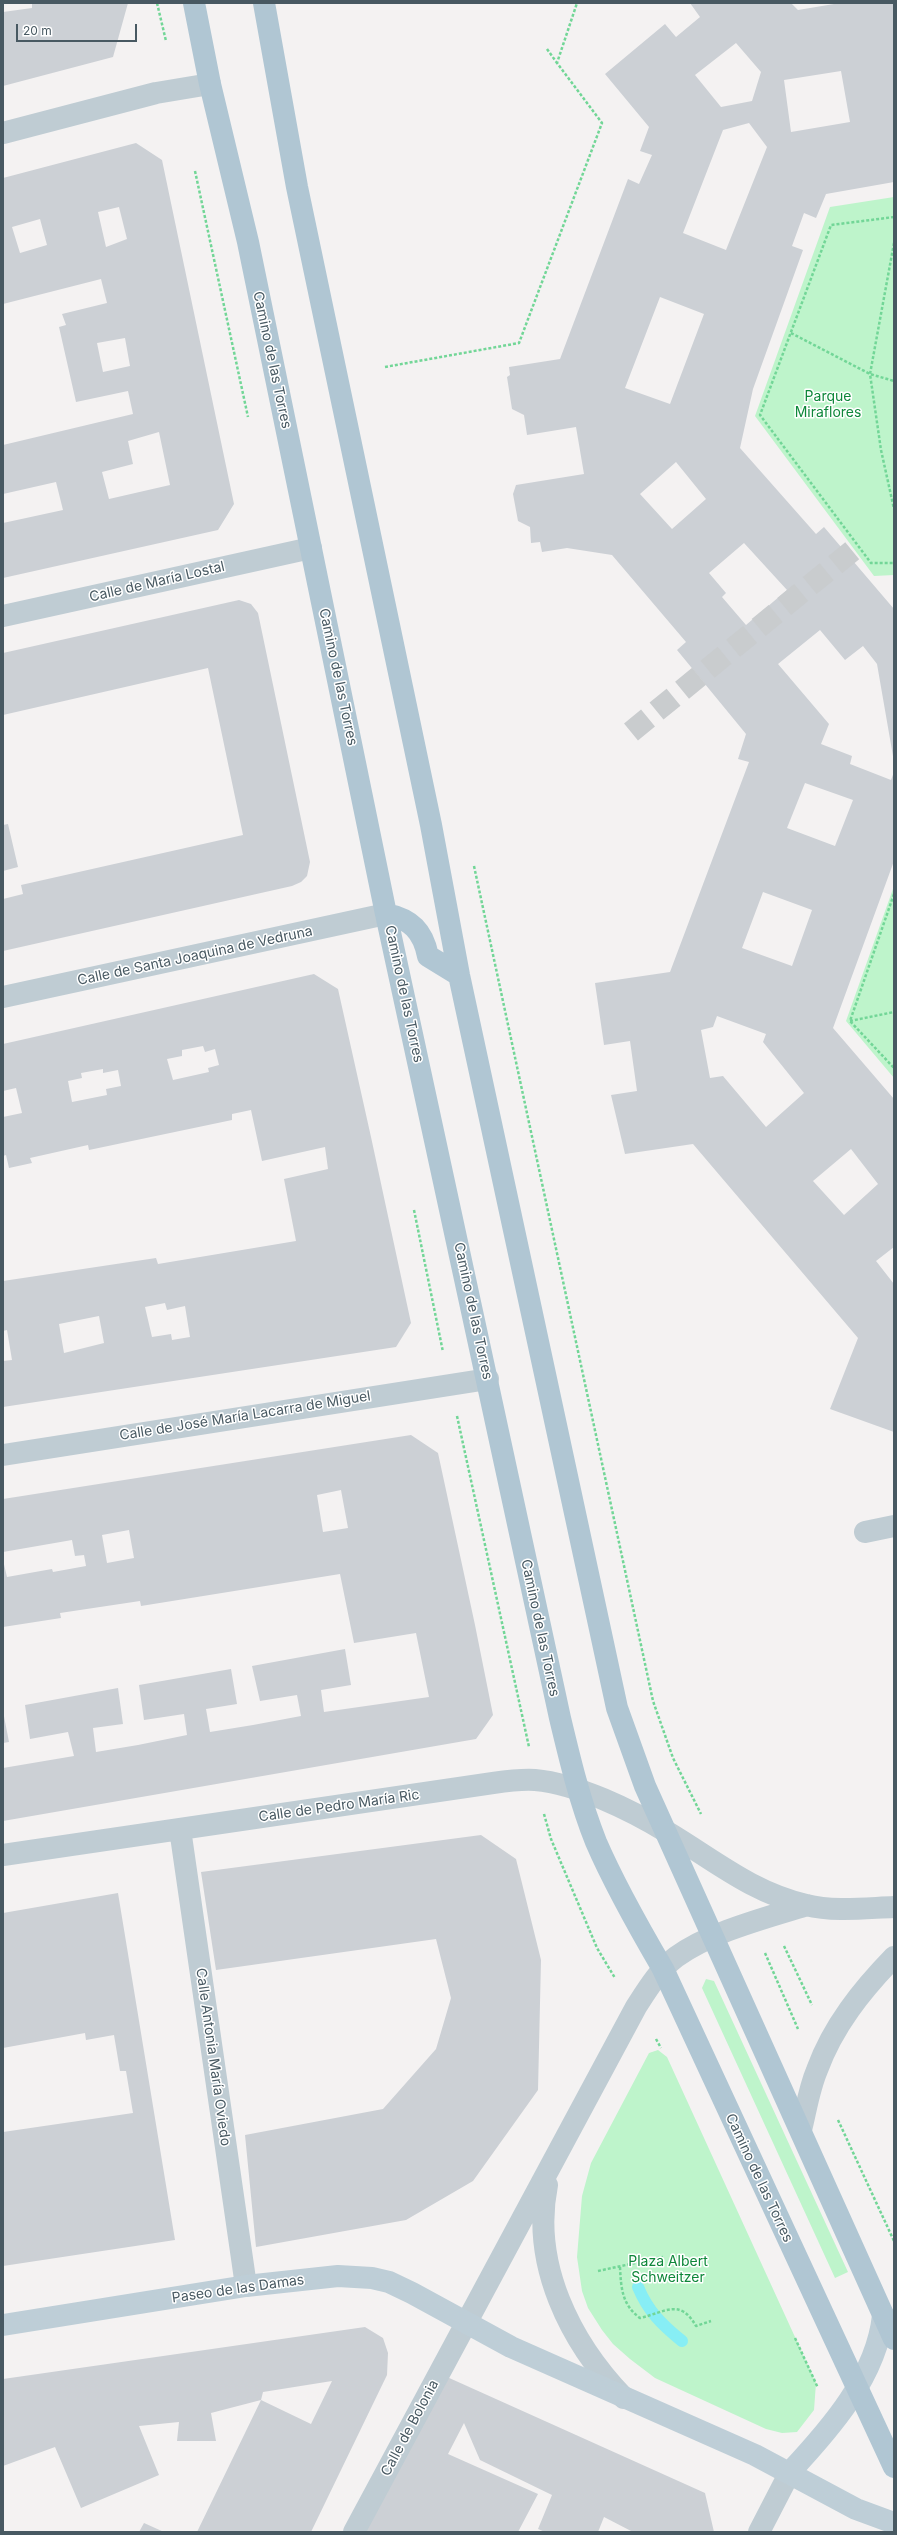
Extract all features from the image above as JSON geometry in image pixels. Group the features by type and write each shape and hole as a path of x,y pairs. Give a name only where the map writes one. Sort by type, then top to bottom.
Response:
{"main road":[{"name":"Camino de las Torres","path":"194,3 210,84 248,242 386,914 488,1378 560,1718 578,1790 596,1842 639,1928 663,1969 894,2467"},
{"path":"264,3 297,187 431,825 459,975 610,1681 625,1736 894,2339"},
{"path":"386,914 406,920 412,924 422,935 428,956 459,975"}],"street":[{"path":"3,133 156,93 210,84"},
{"name":"Calle de María Lostal","path":"3,616 311,548"},
{"name":"Calle de Santa Joaquina de Vedruna","path":"3,997 386,914"},
{"name":"Calle de José María Lacarra de Miguel","path":"3,1455 488,1378"},
{"path":"865,1532 894,1526"},
{"name":"Calle de Pedro María Ric","path":"3,1855 505,1781 536,1780 578,1790 667,1832 732,1876 772,1894 807,1905"},
{"name":"Calle Antonia María Oviedo","path":"180,1829 246,2286"},
{"path":"894,1907 835,1908 807,1905 753,1922 714,1938 676,1958 663,1969 636,2007 549,2172 464,2323 511,2347 790,2472 856,2509 894,2523"},
{"path":"801,2130 817,2070 841,2022 863,1990 894,1957"},
{"path":"549,2172 542,2214 548,2264 558,2297 586,2353 624,2398"},
{"name":"Paseo de las Damas","path":"3,2325 246,2286 338,2276 372,2278 412,2293 464,2323"},
{"path":"759,2532 790,2472 833,2421 857,2386 875,2351 881,2332 883,2315"},
{"name":"Calle de Bolonia","path":"354,2532 464,2323"}],"path":[{"path":"557,63 577,3"},
{"path":"385,367 519,343 602,123 547,49"},
{"path":"894,217 830,225 760,415 871,563 894,563"},
{"path":"894,243 870,374 881,450 894,508"},
{"path":"791,333 870,374 894,381"},
{"path":"472,858 653,1701 673,1758 704,1819"},
{"path":"850,1021 894,894"},
{"path":"850,1021 894,1012"},
{"path":"850,1021 894,1068"},
{"path":"753,1922 817,2070"},
{"path":"781,1939 815,2010"},
{"path":"837,2118 894,2241"},
{"path":"598,2271 663,2257"},
{"path":"620,2267 623,2297 627,2307 640,2318 673,2309 682,2310 689,2314 696,2326 711,2320"}],"green space":[{"name":"Parque Miraflores","path":"894,197 894,575 874,576 755,416 830,207"},
{"path":"894,886 894,1078 846,1021"},
{"path":"706,1979 714,1981 848,2272 835,2278 702,1988"},
{"name":"Plaza Albert Schweitzer","path":"658,2050 667,2057 816,2383 814,2410 797,2432 782,2433 766,2429 655,2378 613,2344 588,2308 582,2291 577,2257 582,2196 591,2163 649,2053"}],"building":[{"path":"32,3 128,3 113,57 3,86 3,12 32,8"},
{"path":"690,3 791,3 798,10 840,3 894,3 894,182 826,194 816,218 804,213 792,246 803,250 753,389 740,448 816,534 824,527 894,609 894,762 877,664 863,646 845,660 820,630 778,664 829,724 821,744 852,756 850,764 891,780 894,772 894,861 833,1028 894,1099 894,1247 876,1261 894,1284 894,1432 830,1409 858,1338 693,1144 625,1154 611,1095 637,1091 630,1041 604,1045 595,983 670,972 749,762 738,759 746,734 677,650 686,642 612,555 567,548 542,552 540,542 531,543 530,527 518,521 513,494 516,485 584,474 576,427 527,435 524,415 512,409 507,377 510,375 509,367 560,359 628,179 639,184 652,155 640,151 649,127 605,74 665,24 676,37 700,17","holes":["736,43 761,72 752,101 721,107 695,75","841,71 850,122 791,132 784,80","749,123 767,147 726,250 683,233 723,130","660,297 704,314 670,404 625,388","676,462 706,499 672,529 640,494","744,543 787,590 746,625 722,597 726,593 709,573","805,783 853,800 835,846 787,828","763,892 812,910 792,966 742,948","717,1016 766,1034 763,1042 804,1093 766,1127 723,1076 710,1078 701,1030 713,1027","851,1149 878,1184 844,1215 813,1181"]},
{"path":"136,143 162,160 234,504 218,530 3,578 3,523 63,510 56,482 3,494 3,445 133,414 128,391 76,402 59,327 66,325 62,314 107,303 101,279 3,304 3,178","holes":["119,207 127,239 106,247 98,212","40,219 47,245 20,253 12,227","125,338 130,366 103,372 97,343","159,432 170,485 109,499 102,472 133,464 128,441"]},
{"path":"239,600 251,604 258,613 310,862 307,876 301,882 292,886 3,951 3,899 23,894 21,885 243,835 208,668 3,715 3,653"},
{"path":"8,824 18,867 3,871 3,825"},
{"path":"314,974 338,989 411,1323 396,1347 3,1407 3,1361 12,1360 7,1330 3,1331 3,1281 156,1258 158,1264 296,1241 284,1179 328,1169 325,1147 262,1161 251,1110 232,1114 232,1120 89,1150 88,1145 30,1158 32,1163 9,1168 6,1155 3,1156 3,1117 22,1113 16,1088 3,1091 3,1044","holes":["203,1046 205,1052 215,1049 219,1065 208,1068 209,1072 173,1080 167,1059 182,1056 182,1050","103,1069 103,1073 118,1070 121,1086 106,1089 107,1095 72,1102 68,1081 82,1078 81,1073","165,1303 167,1310 185,1306 190,1337 172,1340 171,1334 152,1337 145,1307","99,1316 104,1343 64,1353 59,1324"]},
{"path":"411,1435 438,1453 493,1715 476,1739 3,1821 3,1768 74,1756 68,1732 30,1739 25,1705 118,1688 123,1724 93,1728 96,1752 138,1745 187,1735 184,1714 144,1720 139,1685 231,1669 237,1704 206,1709 210,1732 253,1725 301,1716 297,1695 260,1701 252,1666 345,1649 351,1685 321,1690 324,1712 429,1697 416,1633 354,1643 340,1574 141,1606 140,1601 60,1613 61,1618 3,1627 3,1560 7,1577 52,1569 53,1572 86,1566 84,1555 75,1556 72,1540 3,1552 3,1499","holes":["341,1490 348,1528 323,1532 317,1495","129,1530 134,1558 107,1563 102,1535"]},
{"path":"3,1711 9,1742 3,1743"},
{"path":"481,1835 516,1859 541,1960 538,2090 473,2181 406,2220 256,2247 245,2135 383,2109 436,2049 451,1998 436,1939 216,1970 201,1872"},
{"path":"118,1893 175,2240 3,2266 3,2132 133,2113 126,2071 120,2071 114,2035 86,2040 85,2033 3,2048 3,1913"},
{"path":"365,2327 383,2338 388,2353 387,2375 311,2532 197,2532 261,2400 211,2413 216,2441 177,2441 179,2422 139,2426 159,2475 81,2508 55,2447 3,2466 3,2379","holes":["332,2381 311,2424 261,2400 263,2392"]},
{"path":"447,2377 705,2493 714,2532 633,2532 604,2517 598,2532 545,2532 538,2529 552,2495 480,2460 464,2423 448,2454 538,2494 518,2532 365,2532"},
{"path":"144,2523 164,2532 139,2532"}],"waterway":[{"path":"638,2287 646,2303 656,2317 682,2341"}],"tunnel":[{"path":"631,732 858,546"}]}
